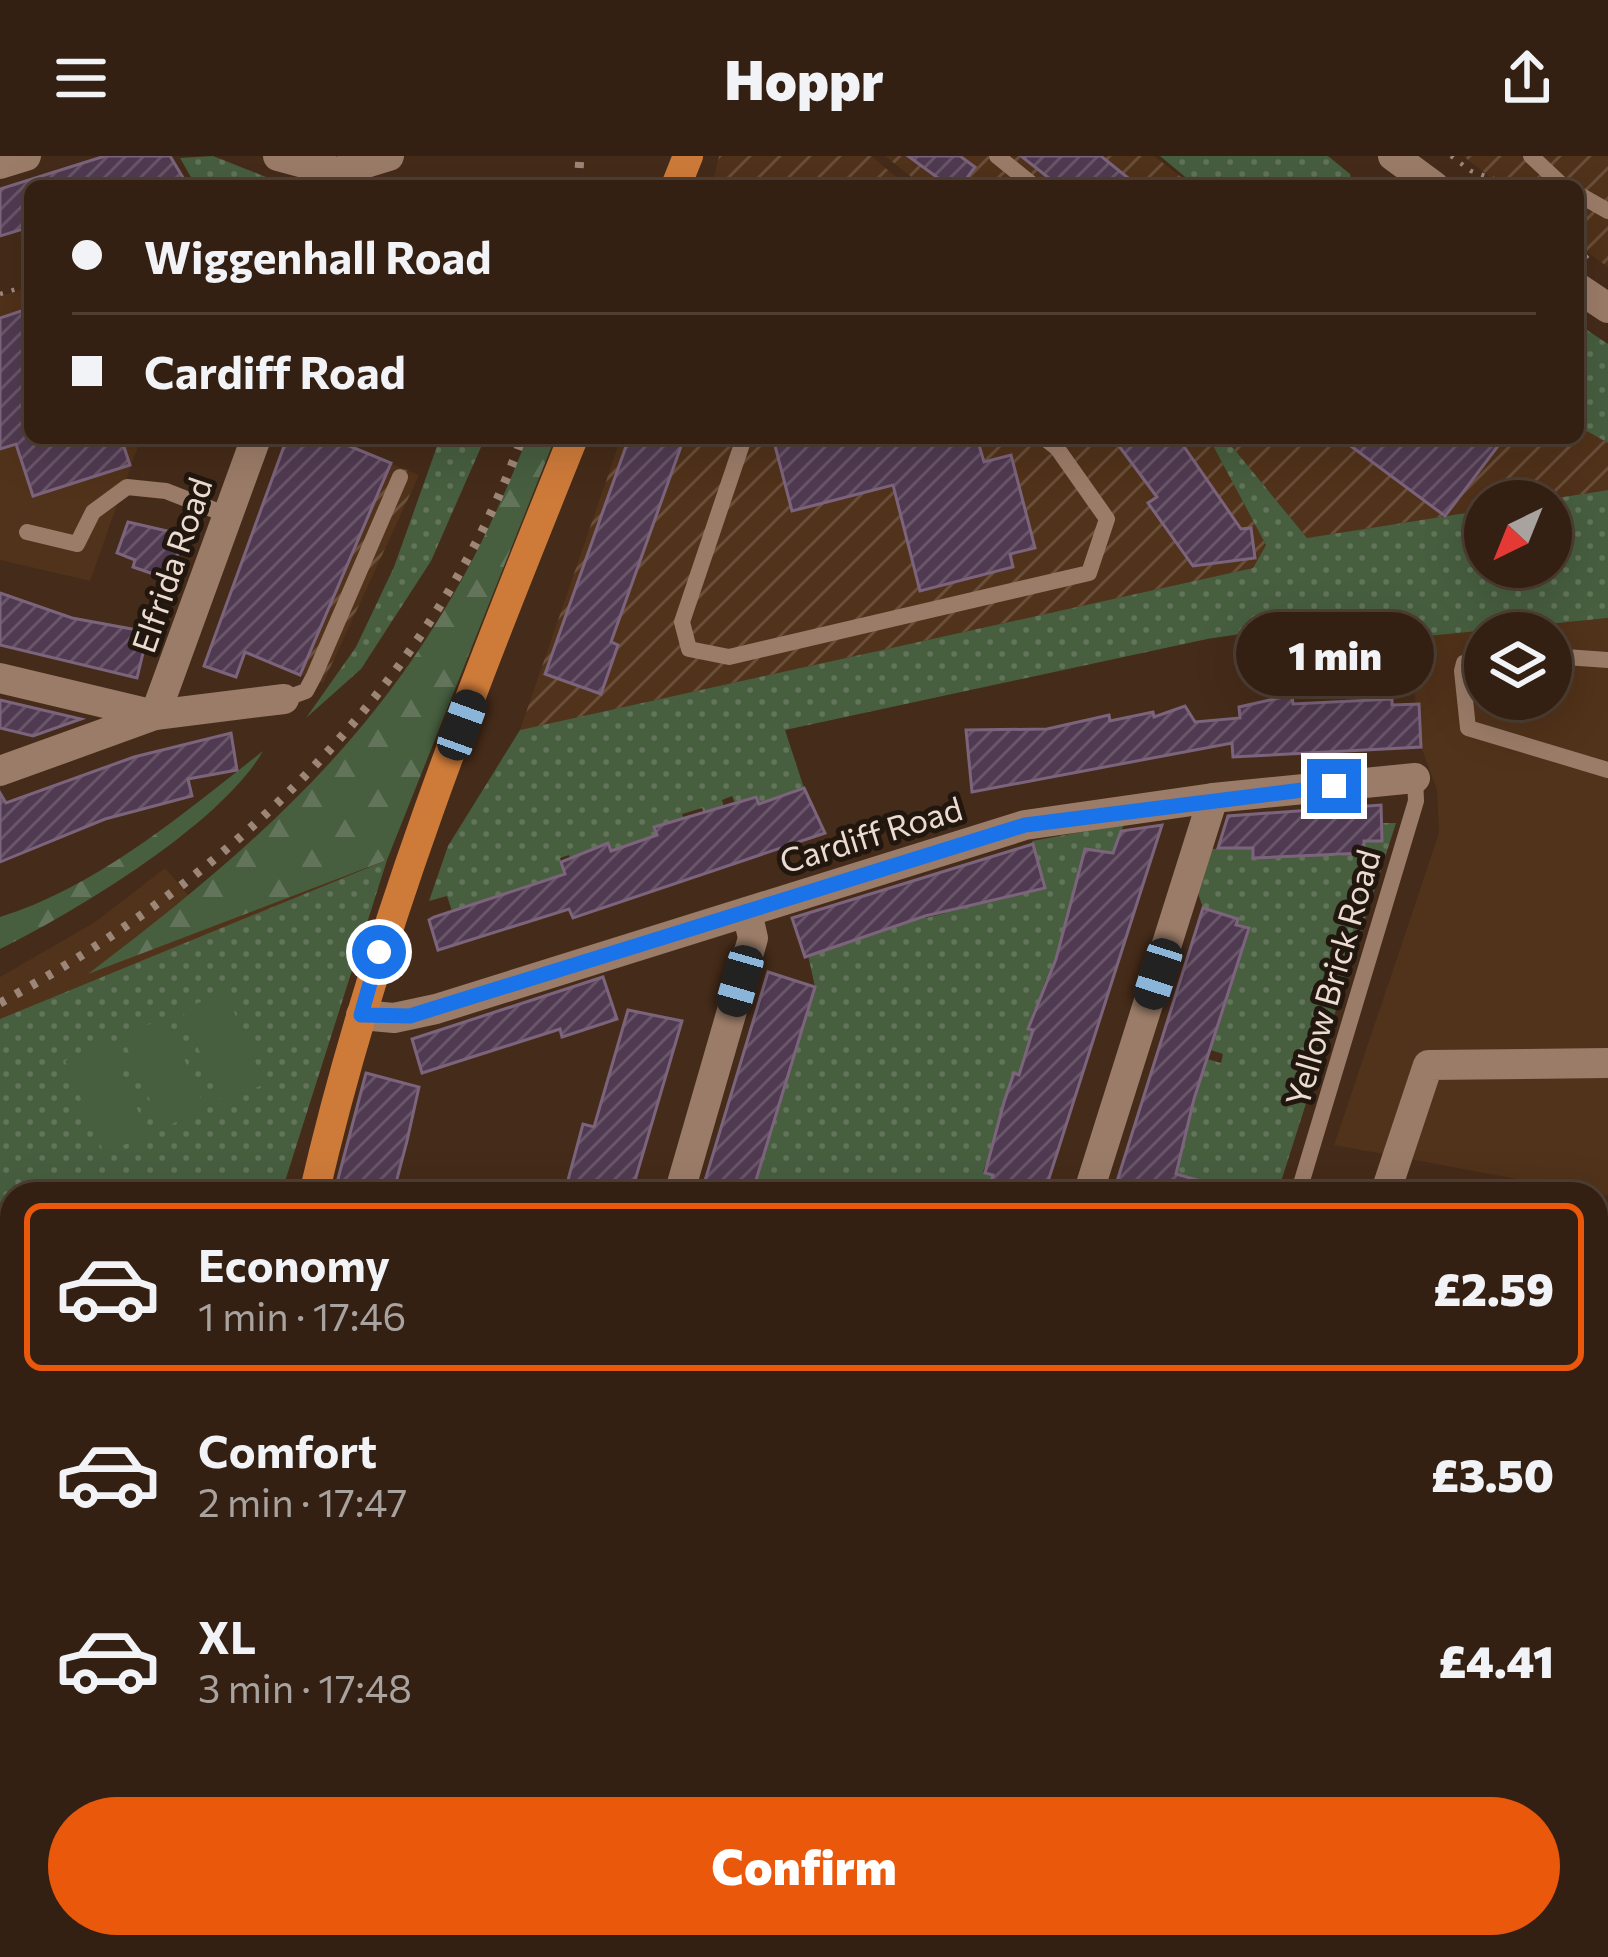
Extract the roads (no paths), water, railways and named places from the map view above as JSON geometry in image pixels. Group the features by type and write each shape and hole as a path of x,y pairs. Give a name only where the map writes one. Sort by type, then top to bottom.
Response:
{"main road":[{"path":"317,1182 404,872 571,444"}],"street":[{"path":"0,164 26,156"},
{"path":"278,156 348,178 385,157"},
{"path":"1393,156 1426,180"},
{"name":"Elfrida Road","path":"155,715 254,444"},
{"path":"0,678 155,715"},
{"path":"0,771 155,715 284,699"},
{"name":"Cardiff Road","path":"361,1015 394,1018 436,1010 1025,825 1213,798 1415,778"},
{"path":"1092,1182 1213,798"},
{"path":"682,1182 752,938 746,912"},
{"path":"1389,1182 1428,1065 1608,1063"}],"lane":[{"path":"997,156 1027,180"},
{"path":"1531,156 1557,180"},
{"path":"742,444 682,622 689,649 729,658 1089,573 1107,519 1049,444"},
{"path":"284,699 306,691 314,676 400,477"},
{"path":"27,532 77,544 93,512 127,487 166,491 227,514"},
{"path":"1572,657 1608,660"},
{"path":"1467,720 1468,728 1608,770"},
{"name":"Yellow Brick Road","path":"1302,1182 1411,819 1415,778"}],"railway":[{"path":"578,180 580,156"},
{"path":"0,1003 84,954 165,898 242,836 313,767 378,693 435,614 483,528 519,444"}]}
